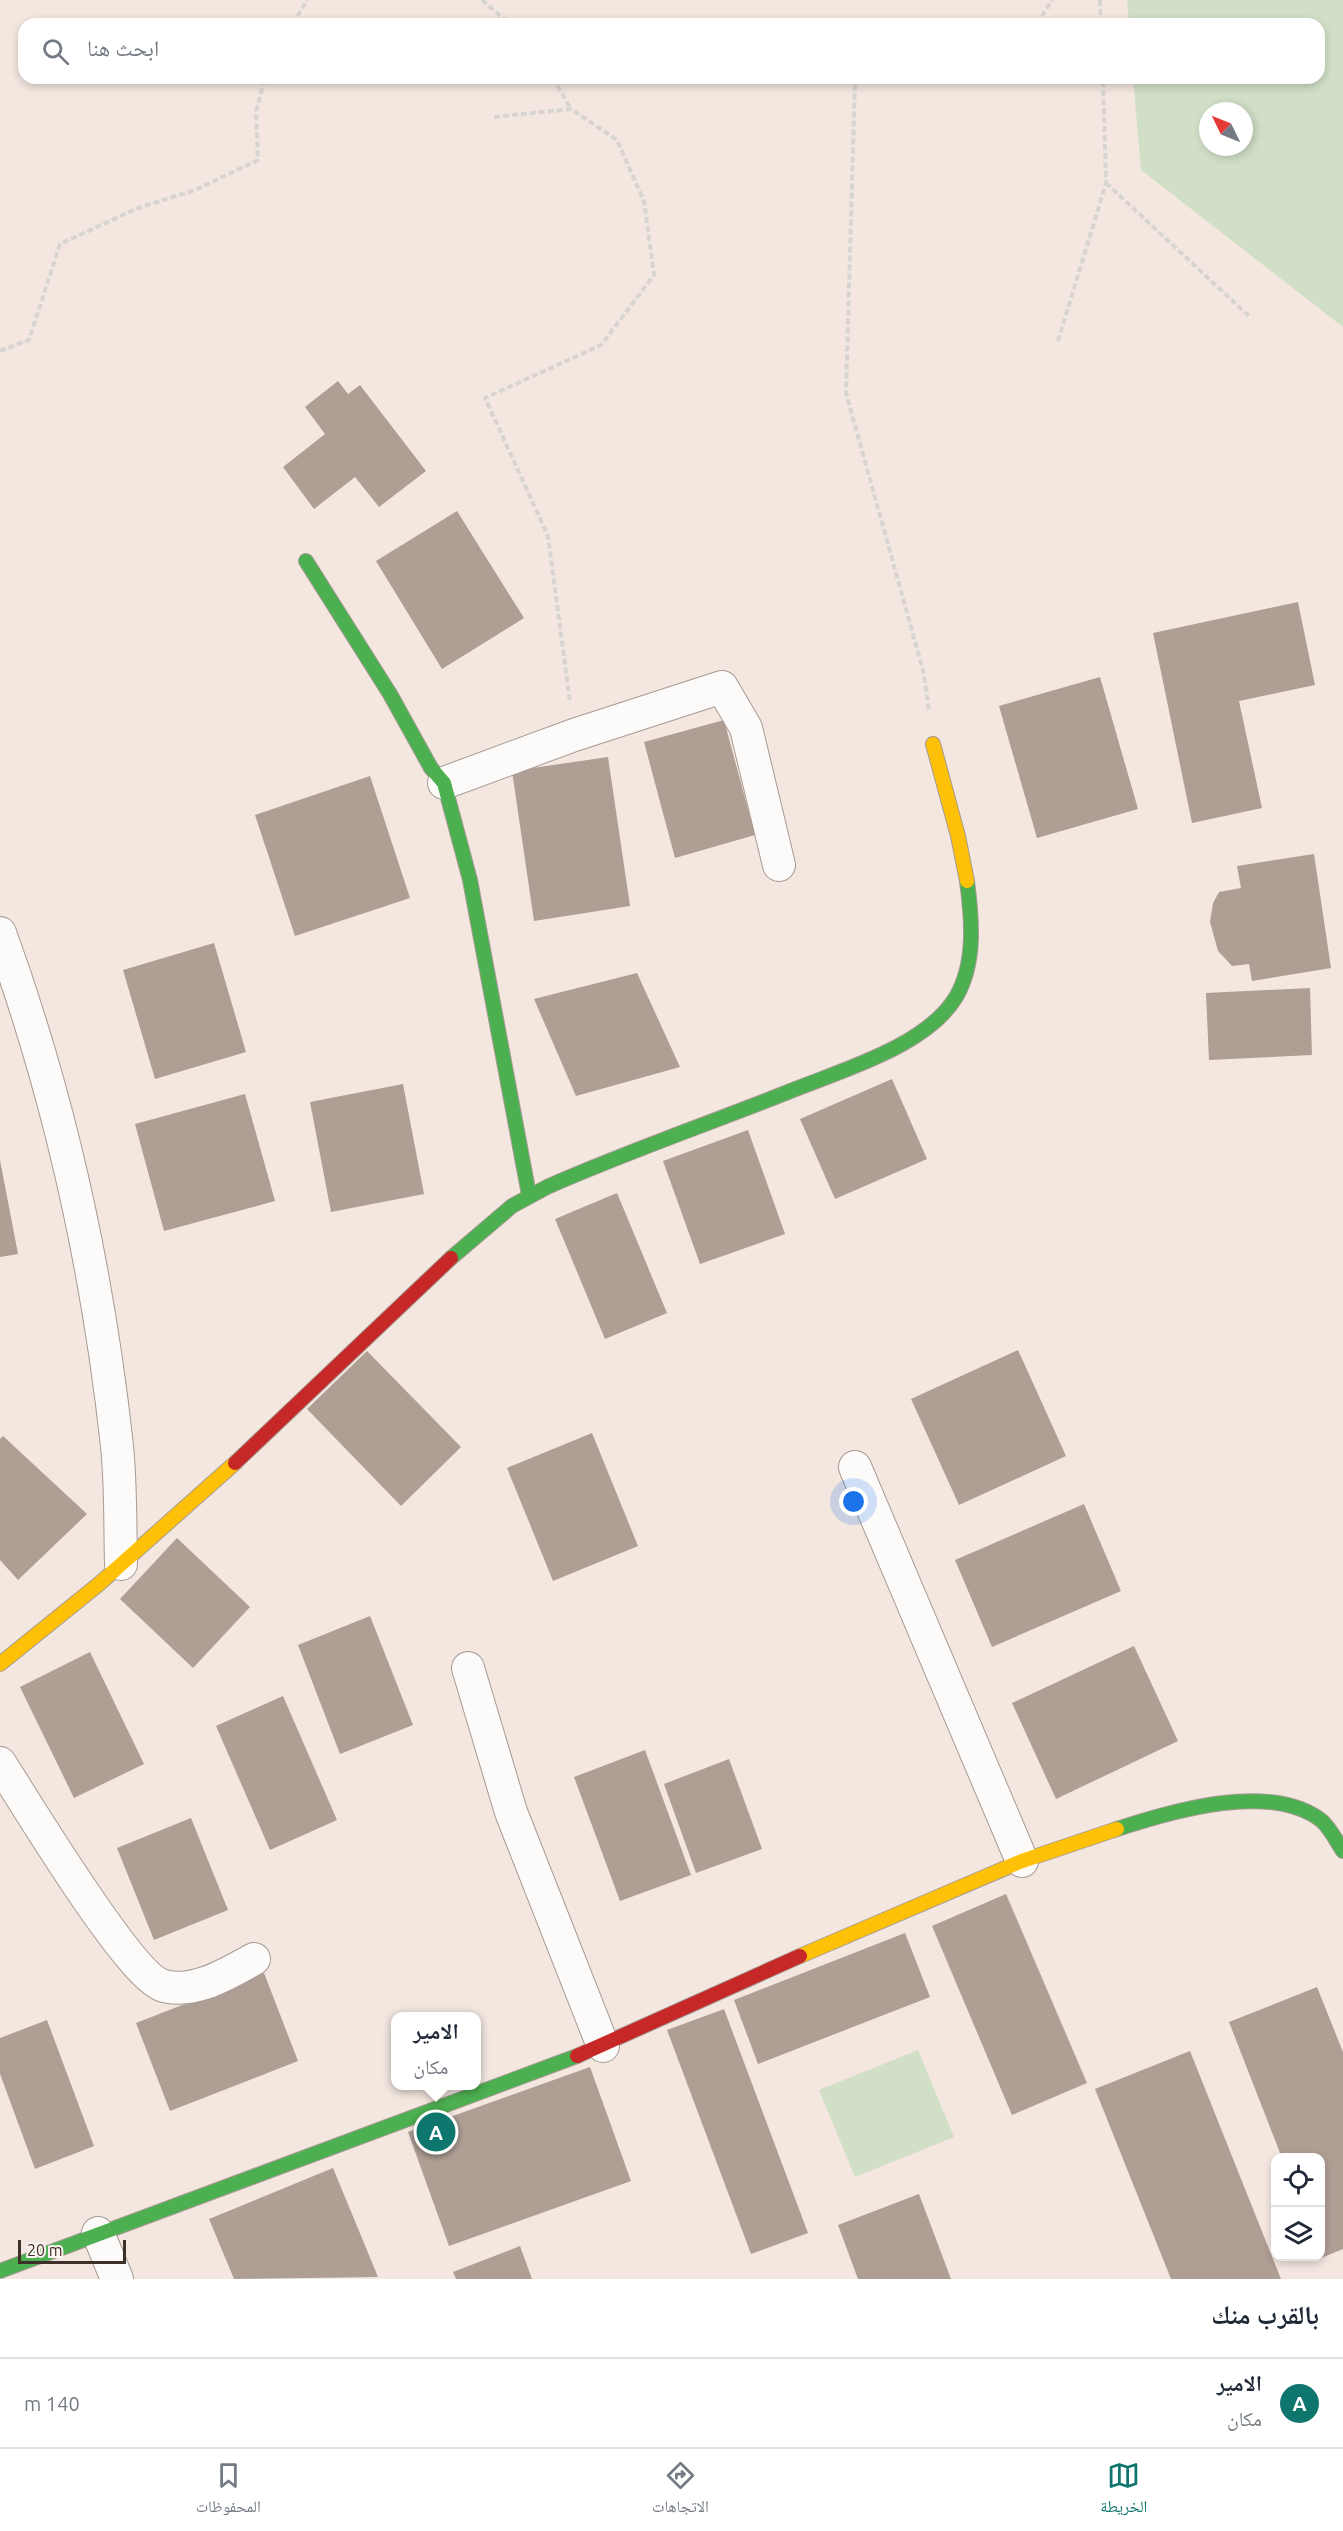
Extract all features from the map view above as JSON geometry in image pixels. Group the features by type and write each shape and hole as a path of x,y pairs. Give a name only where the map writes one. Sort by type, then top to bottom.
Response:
{"street":[{"path":"306,561 390,694 431,768 444,783 470,880 529,1196"},
{"path":"444,783 574,735 722,687 746,728 779,865"},
{"path":"0,1664 62,1616 121,1564 421,1291 480,1231 529,1196 587,1169 649,1148 858,1064 919,1032 956,999 966,978 970,949 969,886 956,823 933,744"},
{"path":"0,933 46,1079 79,1204 117,1447 121,1564"},
{"path":"855,1467 1022,1861"},
{"path":"468,1668 511,1812 603,2046"},
{"path":"0,1762 70,1875 140,1968 161,1985 175,1987 214,1981 254,1959"},
{"path":"0,2271 98,2233 349,2143 603,2046 855,1931 1022,1861 1193,1807 1268,1801 1306,1812 1323,1822 1343,1851"},
{"path":"98,2233 117,2279"}],"path":[{"path":"296,18 307,0"},
{"path":"482,0 503,18"},
{"path":"1041,18 1052,0"},
{"path":"1101,0 1101,18"},
{"path":"0,351 29,340 60,244 138,208 195,190 258,160 256,111 263,84"},
{"path":"557,84 572,109 617,140 644,201 654,275 601,345 485,398 548,536 574,735"},
{"path":"853,84 846,393 924,674 933,744"},
{"path":"1058,341 1106,183 1103,84"},
{"path":"494,117 572,109"},
{"path":"1106,183 1250,317"}],"green space":[{"path":"1127,0 1343,0 1343,327 1141,170 1134,84 1325,84 1325,18 1128,18"},
{"path":"918,2050 954,2137 855,2177 819,2090"}],"building":[{"path":"338,381 348,394 360,385 426,471 379,507 355,477 314,509 283,467 325,434 305,407"},
{"path":"457,511 524,618 442,669 376,561"},
{"path":"1298,602 1315,685 1239,701 1262,808 1192,823 1153,633"},
{"path":"1100,677 1138,809 1037,838 999,706"},
{"path":"724,720 755,835 675,858 644,742"},
{"path":"608,757 630,906 534,921 512,771"},
{"path":"370,776 410,898 295,936 255,815"},
{"path":"1314,854 1331,968 1252,981 1249,964 1232,966 1218,951 1210,922 1213,903 1219,892 1241,888 1237,866"},
{"path":"214,943 246,1052 155,1079 123,970"},
{"path":"637,973 680,1067 576,1096 534,999"},
{"path":"1310,988 1312,1055 1209,1060 1206,993"},
{"path":"892,1079 927,1159 835,1199 800,1119"},
{"path":"403,1084 424,1194 331,1212 310,1102"},
{"path":"245,1094 275,1201 164,1231 135,1124"},
{"path":"748,1130 785,1234 700,1264 663,1161"},
{"path":"0,1160 18,1254 0,1257"},
{"path":"617,1193 667,1313 605,1339 555,1219"},
{"path":"1018,1350 1066,1456 959,1505 911,1399"},
{"path":"367,1351 461,1447 401,1506 307,1409"},
{"path":"592,1433 638,1546 553,1581 507,1468"},
{"path":"3,1436 87,1514 18,1580 0,1560 0,1439"},
{"path":"1084,1504 1121,1591 992,1647 955,1560"},
{"path":"177,1538 250,1607 193,1668 120,1599"},
{"path":"370,1616 413,1725 340,1754 298,1645"},
{"path":"1134,1646 1178,1741 1056,1799 1012,1703"},
{"path":"90,1652 144,1764 74,1798 20,1687"},
{"path":"283,1696 337,1820 270,1850 216,1726"},
{"path":"645,1750 691,1875 620,1901 574,1777"},
{"path":"729,1759 762,1849 696,1873 664,1784"},
{"path":"191,1818 228,1910 154,1940 117,1848"},
{"path":"1006,1894 1087,2083 1012,2115 932,1926"},
{"path":"905,1933 930,1997 758,2064 734,2000"},
{"path":"264,1973 298,2061 170,2111 136,2023"},
{"path":"1317,1987 1343,2052 1343,2249 1325,2256 1325,2153 1280,2153 1229,2022"},
{"path":"724,2009 808,2233 751,2254 667,2030"},
{"path":"47,2020 94,2146 35,2169 0,2074 0,2038"},
{"path":"1190,2051 1271,2254 1271,2261 1274,2261 1281,2279 1171,2279 1095,2089"},
{"path":"590,2067 631,2181 449,2246 408,2132"},
{"path":"333,2168 378,2277 234,2279 209,2219"},
{"path":"919,2194 951,2279 858,2279 838,2225"},
{"path":"520,2246 532,2279 456,2279 453,2272"}],"traffic: fast":[{"path":"306,561 390,694 431,768 444,783 470,880 529,1195"},
{"path":"451,1258 512,1206 547,1187 856,1066 924,1030 942,1015 956,997 967,970 971,940 967,881"},
{"path":"1117,1829 1165,1815 1221,1803 1249,1801 1276,1803 1301,1809 1322,1821 1343,1851"},
{"path":"0,2271 577,2056"}],"traffic: slow":[{"path":"933,744 958,836 967,881"},
{"path":"0,1664 99,1584 235,1463"},
{"path":"800,1956 1022,1861 1117,1829"}],"traffic: jam":[{"path":"235,1463 451,1258"},
{"path":"577,2056 800,1956"}],"place":[{"name":"الامير","path":"436,2132"}]}
